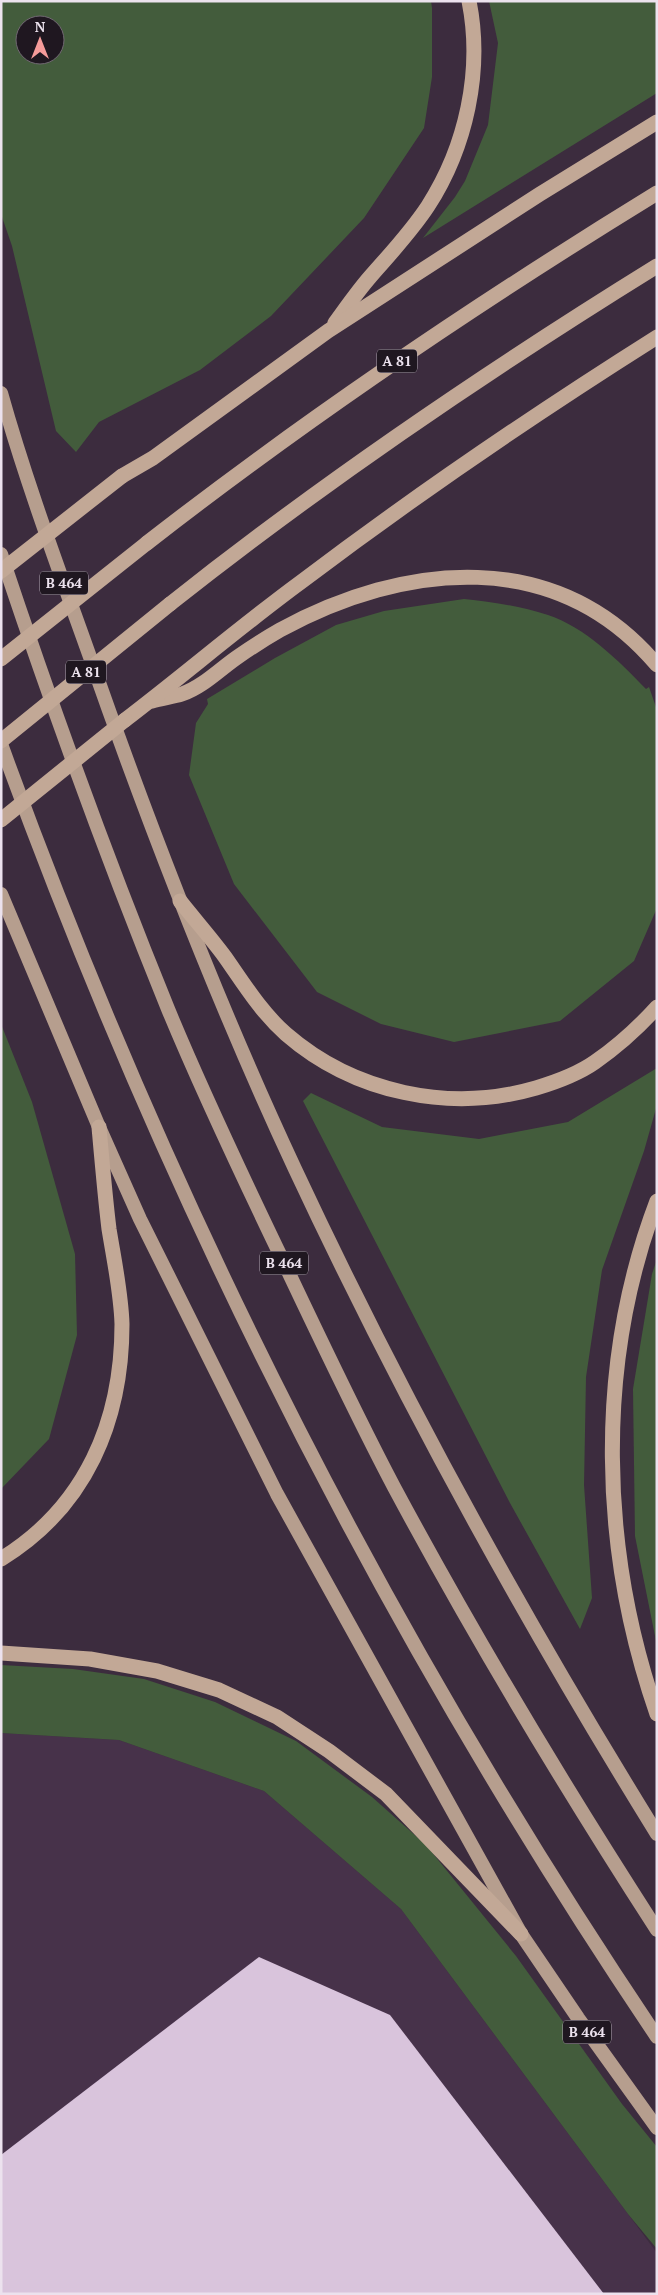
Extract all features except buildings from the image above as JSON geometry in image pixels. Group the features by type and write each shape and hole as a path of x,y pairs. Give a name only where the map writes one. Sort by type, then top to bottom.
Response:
{"highway":[{"path":"328,331 369,278 401,243 427,207 450,166 469,106 474,73 474,40 469,1"},
{"path":"1,570 122,476 153,458 328,331 540,194 657,122"},
{"name":"A 81","path":"1,659 147,543 341,399 470,312 657,193"},
{"name":"A 81","path":"1,742 170,604 363,460 480,380 657,266"},
{"path":"1,820 239,628 376,526 526,421 657,337"},
{"name":"B 464","path":"1,393 17,449 130,772 180,901 295,1169 412,1406 478,1530 540,1641 657,1834"},
{"name":"B 464","path":"1,554 80,779 168,1010 220,1129 280,1256 394,1488 496,1667 615,1865 657,1930"},
{"path":"149,702 183,693 280,630 319,611 397,584 431,578 460,576 494,578 527,584 564,596 605,618 629,637 657,665"},
{"path":"1,742 42,858 122,1052 210,1248 272,1378 323,1477 441,1690 571,1906 657,2037"},
{"name":"B 464","path":"1,894 99,1127 140,1219 277,1494 521,1934 578,2018 657,2128"},
{"path":"180,901 224,956 255,1002 284,1032 310,1053 348,1075 387,1089 425,1097 472,1100 514,1094 547,1084 594,1063 637,1030 657,1007"},
{"path":"1,1559 20,1548 54,1517 77,1488 97,1453 110,1417 118,1381 122,1323 99,1127"},
{"path":"657,1201 632,1278 616,1375 612,1431 618,1542 626,1600 638,1656 657,1714"},
{"path":"1,1654 90,1659 157,1671 219,1690 277,1717 329,1751 386,1794 521,1934"}],"shaded area":[{"path":"1,1733 119,1740 264,1791 401,1909 657,2253 657,2294 1,2294"}],"green space":[{"path":"1,1 431,1 432,77 424,128 364,218 271,316 200,370 99,422 76,452 56,431 12,246 1,214"},
{"path":"489,1 657,1 657,93 423,238 465,181 488,125 498,43"},
{"path":"464,599 516,607 562,620 601,646 646,689 649,687 657,710 657,908 634,961 560,1021 454,1042 381,1024 317,992 234,884 189,775 196,723 208,704 207,699 275,658 336,625 384,611"},
{"path":"1,1024 32,1102 75,1254 77,1335 49,1439 1,1489"},
{"path":"657,1068 657,1105 644,1151 602,1270 586,1377 584,1485 592,1598 580,1629 510,1503 303,1101 311,1093 382,1127 479,1139 568,1122"},
{"path":"657,1259 657,1646 635,1536 633,1389 652,1274"},
{"path":"1,1665 73,1669 144,1679 215,1702 296,1741 372,1797 426,1845 516,1956 622,2104 657,2147 657,2249 628,2214 401,1909 264,1791 119,1740 1,1733"}]}
